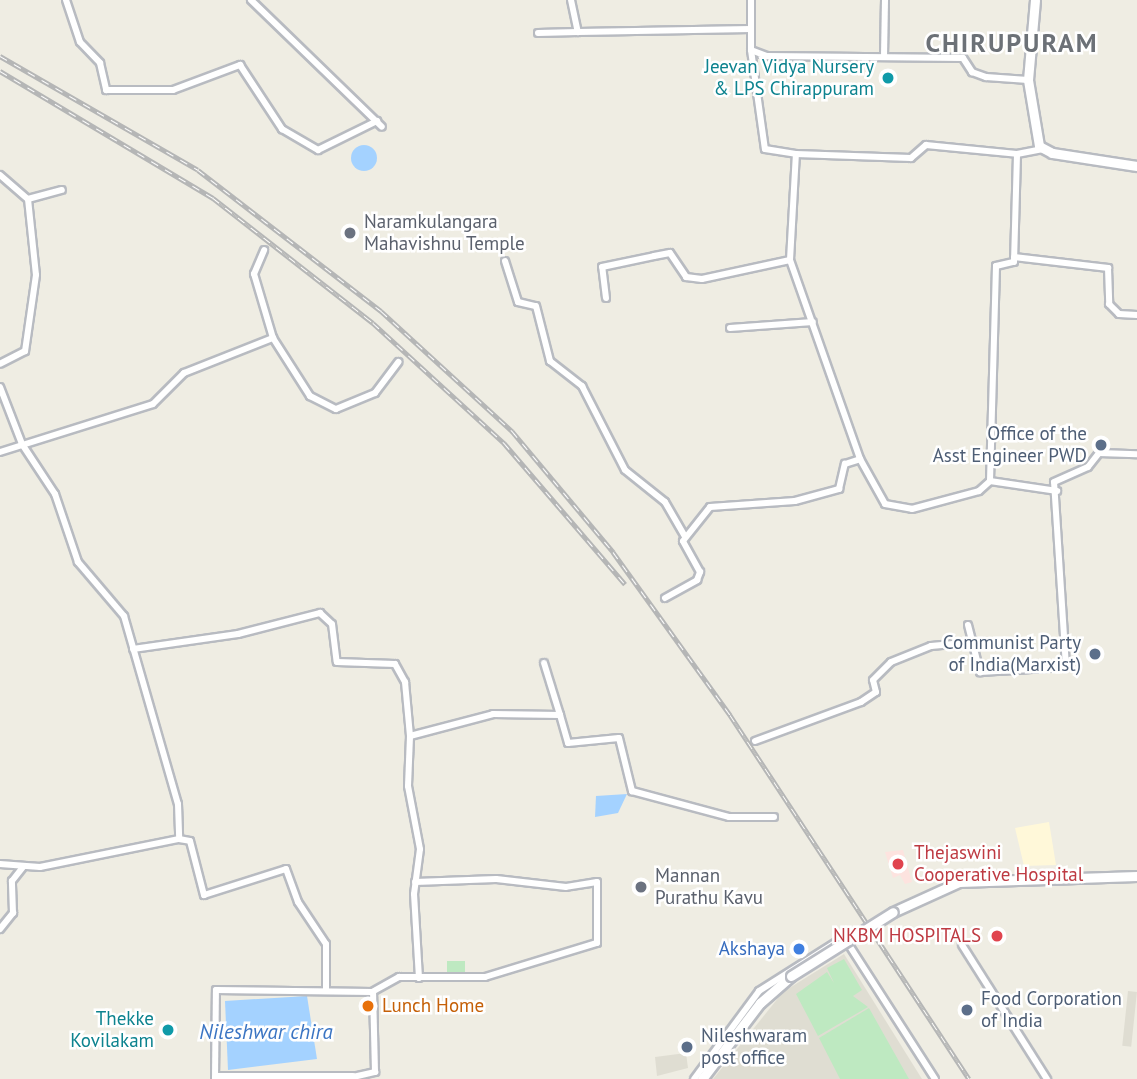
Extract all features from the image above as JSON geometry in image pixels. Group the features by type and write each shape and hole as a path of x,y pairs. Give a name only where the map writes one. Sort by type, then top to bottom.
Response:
{"main road":[{"path":"1035,0 1028,79 1031,128 1042,149 1137,166"},
{"path":"702,1079 760,1003 791,976 893,912 959,881 1137,876"}],"street":[{"path":"65,0 80,42 100,63 106,90 173,90 229,63 248,74 282,129 318,150 379,124 251,0"},
{"path":"571,0 578,32"},
{"path":"751,0 751,50 765,149 796,154 911,158 926,145 1017,154 1042,149"},
{"path":"884,57 885,0"},
{"path":"538,33 751,29"},
{"path":"751,50 768,56 963,58 972,72 986,77 1028,79"},
{"path":"796,154 790,260 860,459 892,508 943,500 990,481 1057,491"},
{"path":"1014,257 1017,154"},
{"path":"0,175 28,199 36,275 25,351 0,363"},
{"path":"28,199 62,190"},
{"path":"264,250 254,274 273,338 310,396 336,409 375,393 398,362"},
{"path":"606,298 602,267 654,256 670,253 686,277 702,279 790,260"},
{"path":"990,481 996,266 1014,257 1108,268 1109,304 1119,314 1137,315"},
{"path":"505,261 518,302 536,306 550,362 582,386 625,470 665,502 685,536 700,572 691,587 665,598"},
{"path":"730,328 813,322"},
{"path":"0,453 153,404 184,373 273,338"},
{"path":"0,387 22,444 55,494 78,562 124,616 178,804 179,839"},
{"path":"968,625 975,642 980,672 1066,667 1057,491 1054,482 1088,467 1099,453 1137,454"},
{"path":"685,536 719,504 795,501 839,489 845,464 860,459"},
{"path":"133,649 238,634 320,613 332,624 337,662 395,664 405,682 410,736 408,786 421,849 415,882 419,978"},
{"path":"755,741 861,702 876,692 873,680 891,662 931,646 975,642"},
{"path":"544,663 568,743 619,738 632,791 729,817 774,817"},
{"path":"410,736 493,714 560,715"},
{"path":"0,864 25,866 105,858 179,839 190,841 204,895 286,869 298,902 326,944 326,991"},
{"path":"0,929 13,913 12,881 25,866"},
{"path":"372,992 398,977 485,977 597,943 597,882 566,887 496,879 415,882"},
{"path":"694,1079 759,991 838,940 849,945 935,1079"},
{"path":"961,945 1047,1079"},
{"path":"216,990 326,991 377,992 374,1072 353,1077 216,1078 216,990"}],"shaded area":[{"path":"1049,822 1056,865 1024,866 1015,828"},
{"name":"Thejaswini Cooperative Hospital","path":"903,850 912,882 905,884 900,875 893,878 885,852"},
{"path":"844,954 922,1079 713,1079 783,992"},
{"path":"1128,991 1137,992 1131,1047 1122,1046"},
{"path":"686,1053 688,1068 657,1076 655,1057"}],"green space":[{"path":"844,959 862,990 853,996 868,1007 818,1036 796,994 827,972 834,983 827,968"},
{"path":"447,961 465,961 465,982 447,982"},
{"path":"869,1008 909,1079 840,1079 819,1038"}],"water":[{"path":"364,145 373,149 377,158 373,167 364,171 355,167 351,158 355,149"},
{"path":"627,794 618,813 595,817 596,796"},
{"name":"Nileshwar chira","path":"307,996 317,1059 228,1070 225,1001"}],"railway":[{"path":"0,56 198,170 381,311 512,431 613,552 730,715 969,1079"},
{"path":"0,71 213,198 373,323 504,443 625,584"}],"place":[{"name":"Jeevan Vidya Nursery & LPS Chirappuram","path":"888,78"},
{"name":"Naramkulangara Mahavishnu Temple","path":"350,233"},
{"name":"Office of the Asst Engineer PWD","path":"1101,445"},
{"name":"Communist Party of India(Marxist)","path":"1095,654"},
{"name":"Thejaswini Cooperative Hospital","path":"898,864"},
{"name":"Mannan Purathu Kavu","path":"641,887"},
{"name":"NKBM HOSPITALS","path":"997,936"},
{"name":"Akshaya","path":"799,949"},
{"name":"Lunch Home","path":"368,1006"},
{"name":"Food Corporation of India","path":"967,1010"},
{"name":"Thekke Kovilakam","path":"168,1030"},
{"name":"Nileshwaram post office","path":"687,1047"}],"district":[{"name":"CHIRUPURAM","path":"1012,43"}]}
